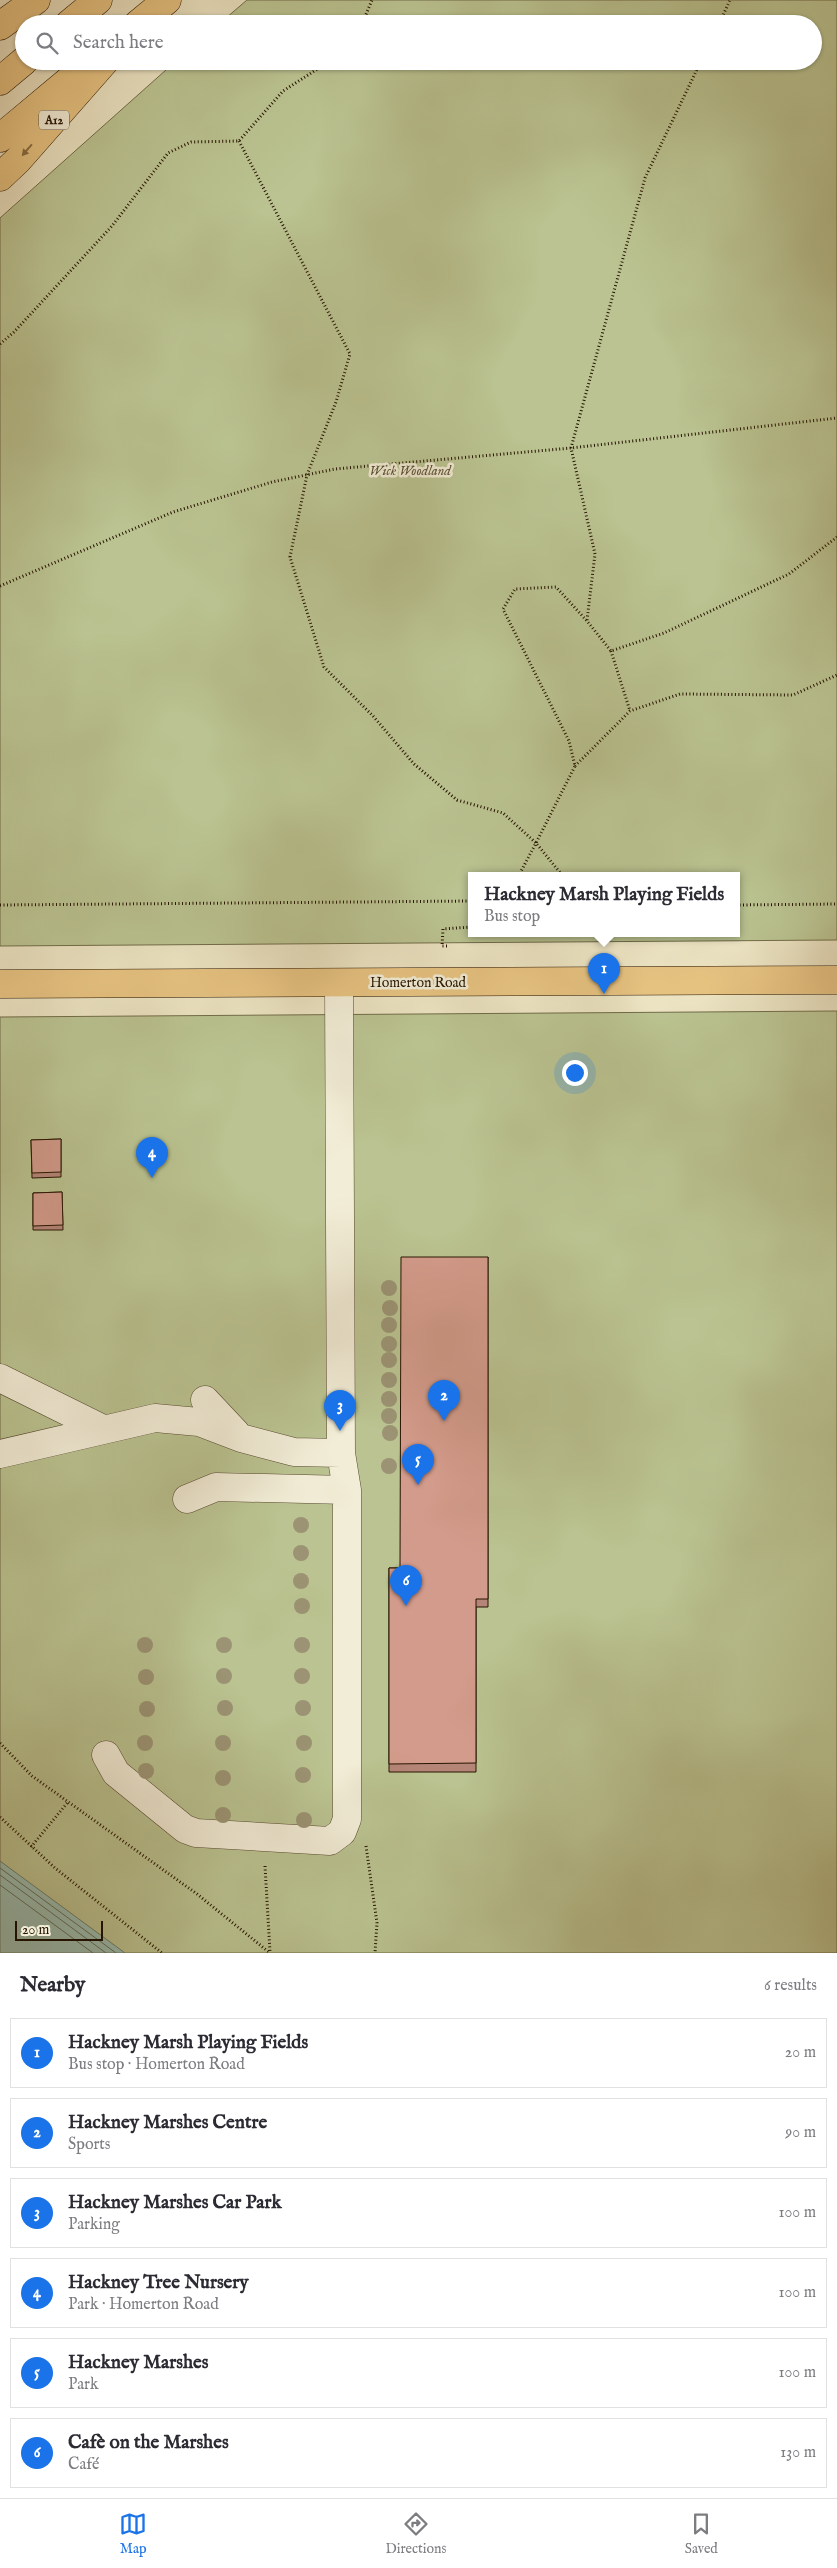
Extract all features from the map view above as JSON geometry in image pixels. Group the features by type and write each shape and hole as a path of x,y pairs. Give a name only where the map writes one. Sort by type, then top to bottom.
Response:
{"main road":[{"path":"15,15 36,0"},
{"path":"80,15 98,0"},
{"path":"149,15 167,0"},
{"path":"0,26 15,15"},
{"path":"0,81 15,68"},
{"name":"A12","path":"0,138 82,70"},
{"name":"A12","path":"0,177 18,160 97,70"},
{"name":"Homerton Road","path":"0,984 106,982 339,984 837,980"}],"lane":[{"path":"106,1755 116,1773 185,1829 196,1833 330,1841 342,1832 347,1819 347,1490 340,1453 339,984"},
{"path":"0,1378 103,1429"},
{"path":"205,1400 241,1438"},
{"path":"0,1454 155,1418 199,1422 241,1438 294,1452 340,1453"},
{"path":"187,1499 216,1487 347,1490"}],"path":[{"path":"366,15 372,0"},
{"path":"723,15 730,0"},
{"path":"0,344 14,332 112,226 168,153 191,142 239,141 283,91 316,70"},
{"path":"587,621 596,554 570,448 645,178 697,70"},
{"path":"239,141 350,354 336,402 307,475 290,557 324,667 372,716 414,764 457,800 503,813 536,843 560,872"},
{"path":"0,586 173,512 272,482 335,469 570,448 837,418"},
{"path":"611,652 664,633 789,574 837,537"},
{"path":"575,766 569,741 502,608 515,589 556,587 587,621 611,652 630,712"},
{"path":"521,872 575,766 630,712 680,694 793,695 837,675"},
{"path":"0,905 468,901"},
{"path":"740,905 837,904"},
{"path":"447,946 442,946 443,929 468,927"},
{"path":"0,1743 32,1776 197,1894 270,1953"},
{"path":"31,1847 68,1802"},
{"path":"0,1817 31,1847 162,1953"},
{"path":"347,1819 367,1848 377,1923 375,1953"},
{"path":"264,1838 270,1953"}],"green space":[{"name":"Wick Woodland","path":"247,0 837,0 837,940 0,946 0,218 166,70 822,70 822,15 230,15"},
{"path":"837,1011 837,1953 0,1953 0,1017"}],"water":[{"path":"0,1861 125,1953 0,1953"}],"building":[{"path":"61,1139 61,1172 32,1173 31,1140"},
{"path":"62,1192 63,1225 33,1226 33,1193"},
{"path":"401,1257 488,1257 488,1599 476,1599 476,1763 389,1764 389,1568 400,1568"}],"place":[{"name":"Hackney Marsh Playing Fields","path":"604,994"},
{"name":"Hackney Tree Nursery","path":"152,1178"},
{"name":"Hackney Marshes Centre","path":"444,1421"},
{"name":"Hackney Marshes Car Park","path":"340,1431"},
{"name":"Hackney Marshes","path":"418,1485"},
{"name":"Cafè on the Marshes","path":"406,1606"}]}
